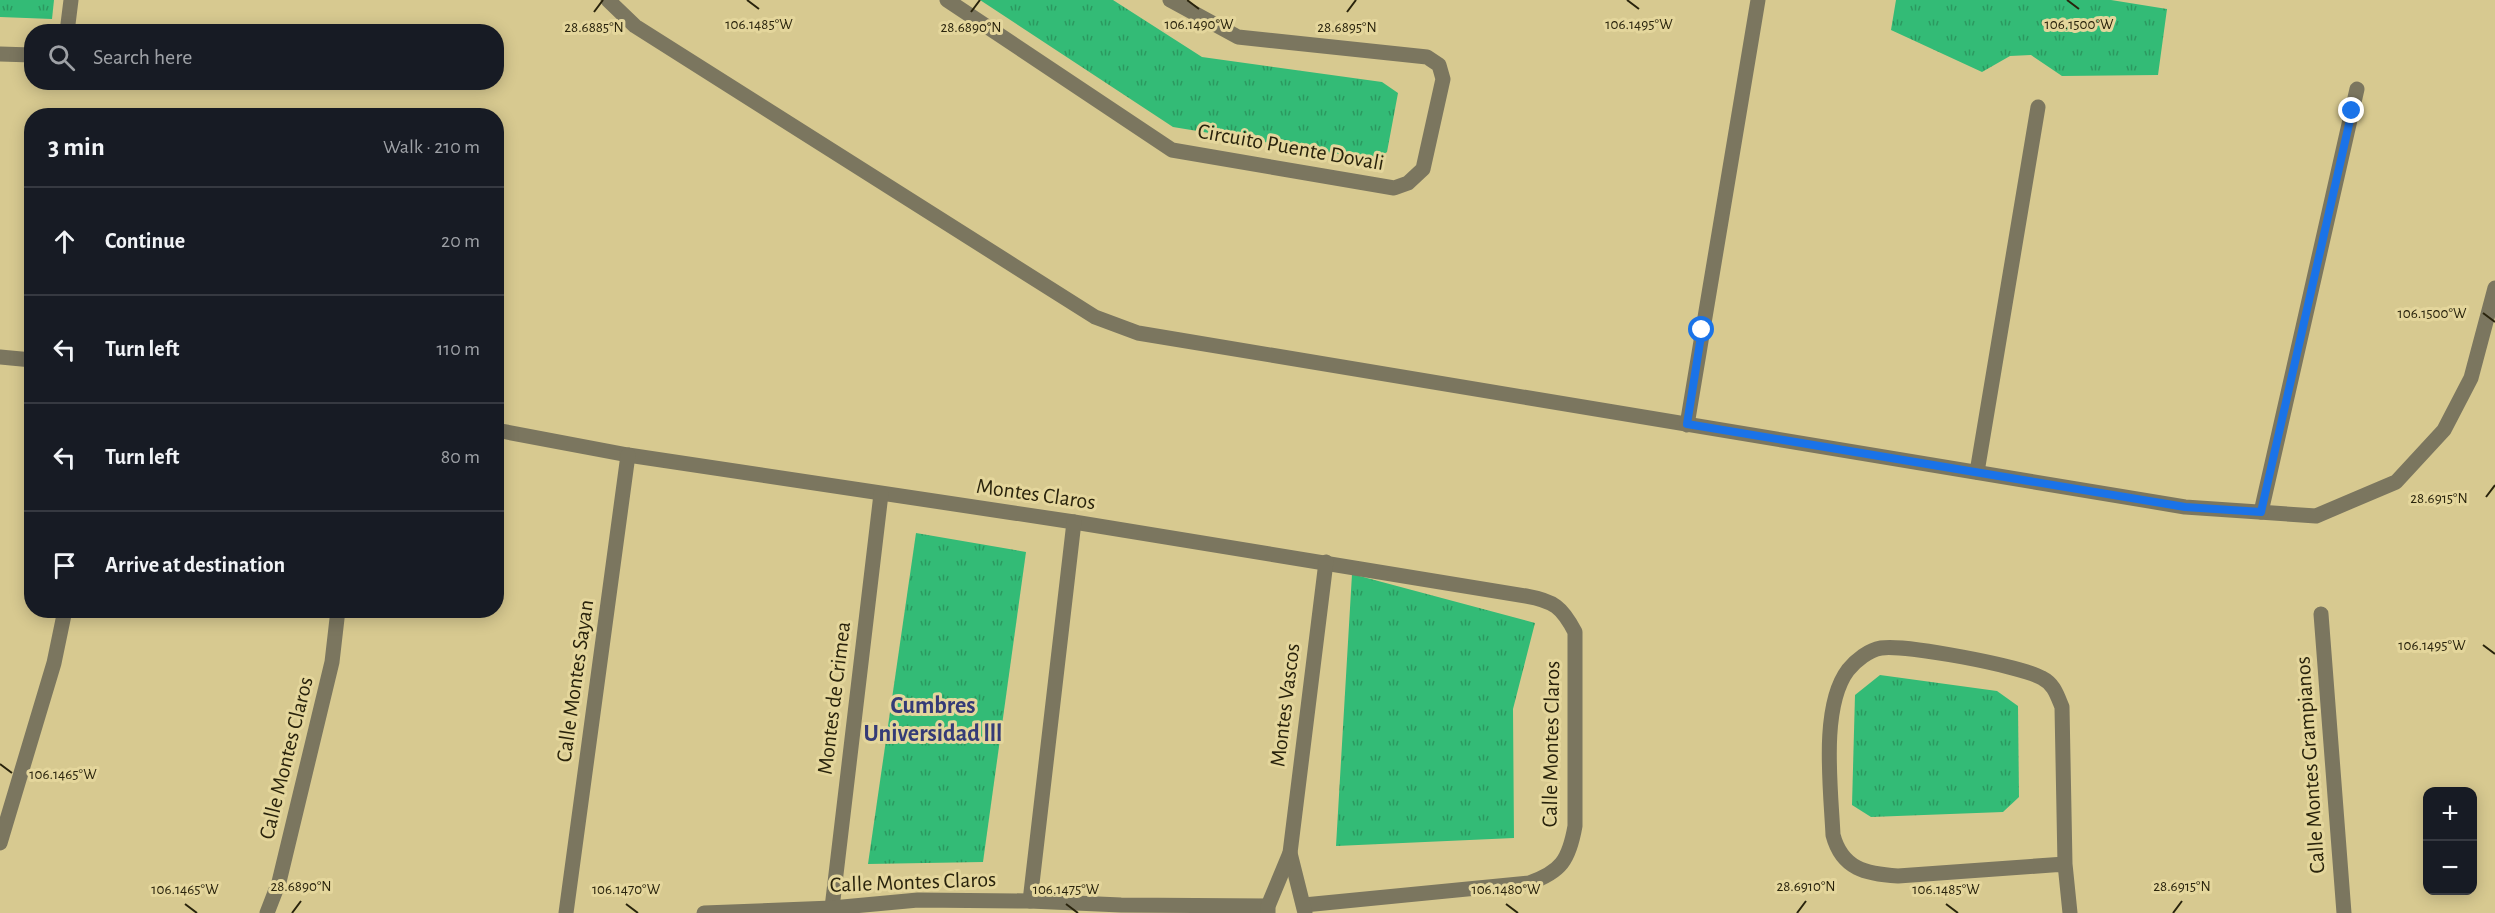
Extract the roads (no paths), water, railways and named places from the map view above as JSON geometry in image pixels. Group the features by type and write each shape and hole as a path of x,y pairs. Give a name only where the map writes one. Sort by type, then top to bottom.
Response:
{"street":[{"path":"68,24 71,0"},
{"path":"608,0 635,26 1095,317 1138,333 2185,507 2316,516 2396,482 2444,430 2471,378 2495,288"},
{"name":"Circuito Puente Dovali","path":"947,0 1172,150 1394,188 1408,183 1423,169 1443,79 1439,65 1427,57 1238,37 1170,0"},
{"path":"1687,424 1758,0"},
{"path":"0,54 24,55"},
{"path":"2261,512 2357,89"},
{"path":"1977,472 2038,107"},
{"path":"0,357 24,359"},
{"name":"Montes Claros","path":"504,432 628,455 1326,562 1547,600 1565,612"},
{"name":"Calle Montes Sayan","path":"566,913 628,455"},
{"name":"Montes de Crimea","path":"832,908 881,494"},
{"path":"1030,901 1074,522"},
{"name":"Montes Vascos","path":"1268,910 1290,852 1326,562"},
{"name":"Calle Montes Claros","path":"1304,909 1529,883 1548,877 1563,863 1571,846 1575,826 1575,632 1565,612"},
{"name":"Calle Montes Grampianos","path":"2321,614 2344,913"},
{"path":"0,843 54,663 63,618"},
{"name":"Calle Montes Claros","path":"267,913 279,882 332,662 337,618"},
{"path":"2065,864 1898,876 1877,875 1847,861 1837,850 1833,835 1830,716 1840,683 1849,669 1862,656 1880,648 1903,647 2021,670 2043,678 2055,690 2062,707 2065,864 2070,913"},
{"name":"Montes Vascos","path":"1290,852 1304,909"},
{"name":"Calle Montes Claros","path":"704,913 832,908 918,900 1030,901 1268,910"}],"district":[{"name":"Cumbres Universidad lll","path":"933,720"}]}
